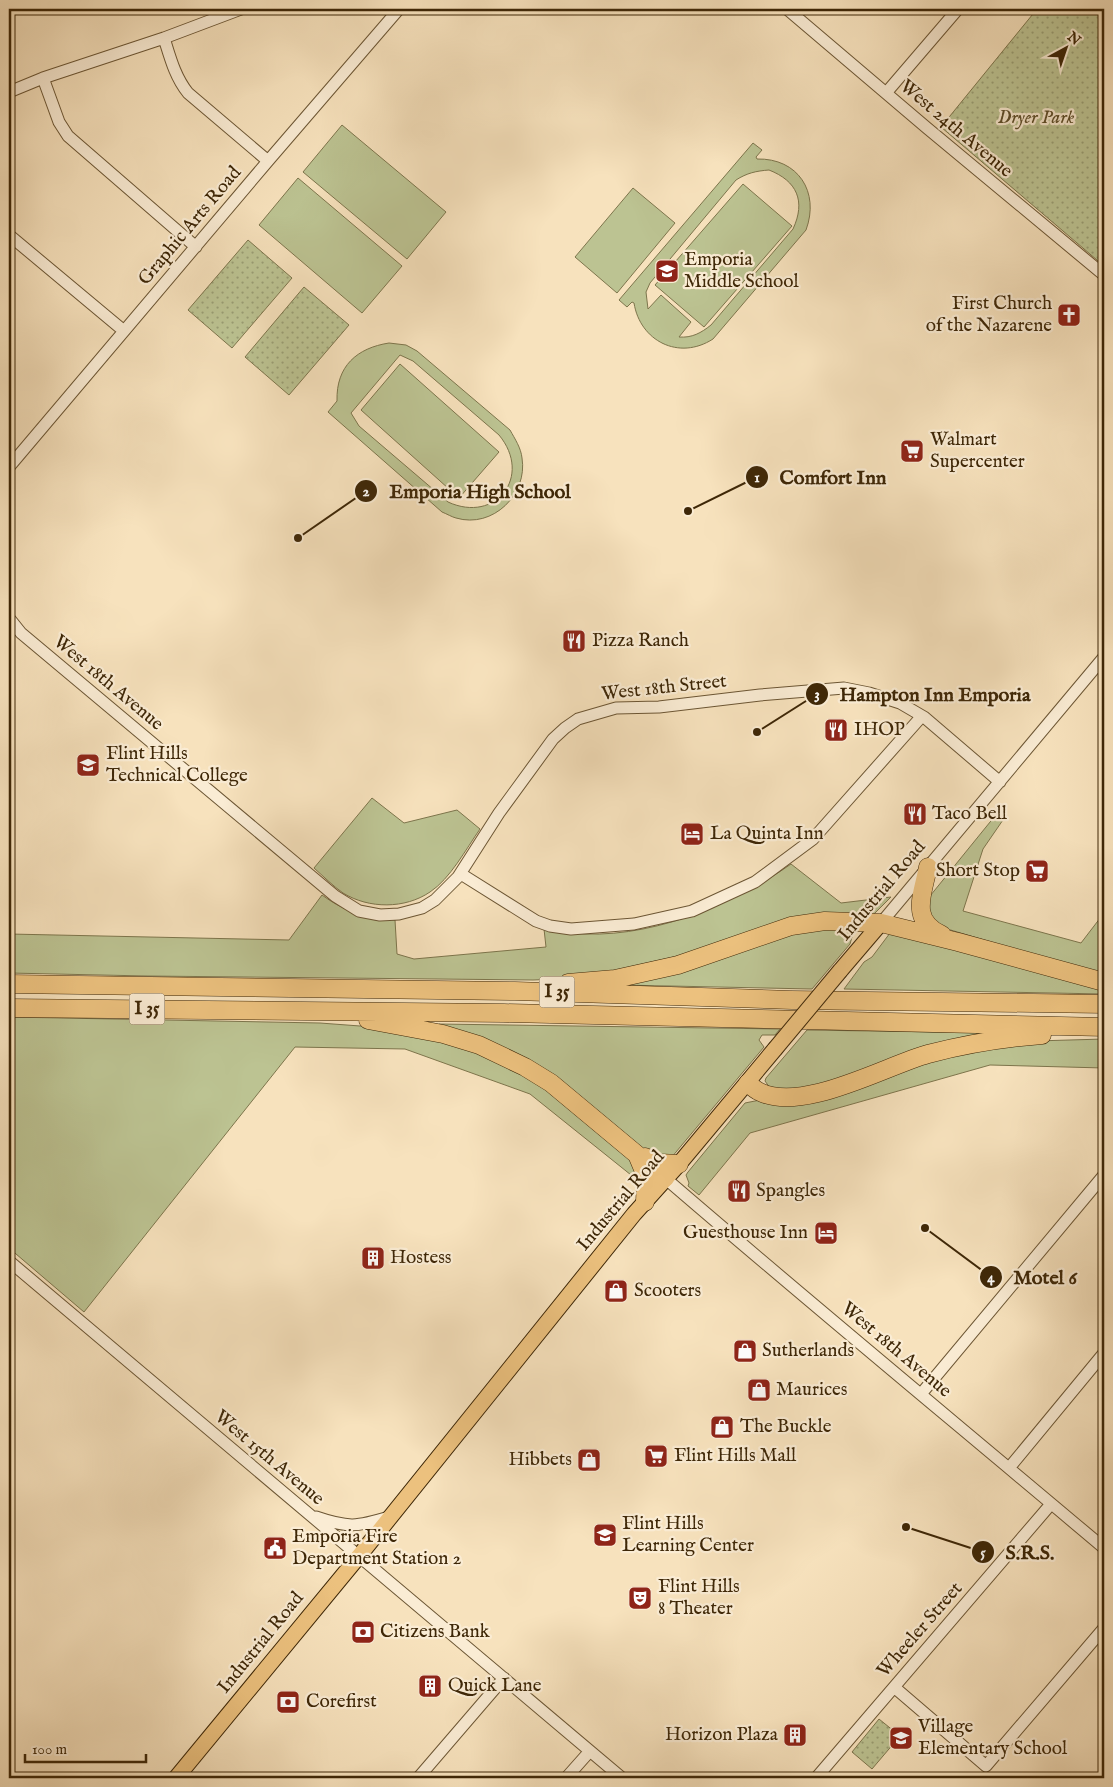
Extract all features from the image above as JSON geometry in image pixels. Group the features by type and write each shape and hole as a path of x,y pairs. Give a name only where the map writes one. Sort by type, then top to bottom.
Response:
{"highway":[{"path":"928,867 920,911 924,923 934,931 958,942"},
{"path":"515,991 615,978 678,965 791,926 825,921 881,923 1104,982"},
{"name":"I 35","path":"9,984 515,991 792,1000 1104,1004"},
{"name":"I 35","path":"9,1008 286,1009 1102,1027"},
{"path":"286,1009 421,1028 486,1048 525,1067 551,1083 666,1178"},
{"path":"748,1083 759,1092 775,1096 796,1096 825,1092 926,1055 964,1045 1102,1027"},
{"path":"637,1155 660,1163 679,1164"},
{"path":"637,1155 646,1176 645,1202"}],"main road":[{"name":"Industrial Road","path":"176,1778 645,1202 748,1083 881,923"}],"street":[{"path":"9,92 43,78 164,38 241,9"},
{"name":"Graphic Arts Road","path":"9,468 399,9"},
{"path":"886,94 958,9"},
{"name":"West 24th Avenue","path":"791,10 886,94 1104,276"},
{"path":"164,38 181,85 268,161"},
{"path":"43,78 59,122 68,136 196,247"},
{"path":"9,235 124,331"},
{"name":"West 18th Avenue","path":"9,618 13,627 338,898"},
{"name":"Industrial Road","path":"881,923 1104,657"},
{"name":"West 18th Street","path":"338,898 359,911 380,915 399,914 422,908 435,900 461,874 499,813 553,739 578,719 616,708 659,708 760,695 844,688 869,693 900,703 922,716 1000,782"},
{"path":"461,874 528,917 550,926 571,928 634,924 692,911 755,882 813,839 922,716"},
{"path":"921,1394 1104,1176"},
{"name":"West 18th Avenue","path":"666,1178 761,1261 1104,1548"},
{"name":"West 15th Avenue","path":"9,1261 622,1778"},
{"path":"1009,1468 1104,1353"},
{"name":"Wheeler Street","path":"816,1778 1052,1504"},
{"path":"310,1515 339,1524 354,1526 389,1517"},
{"path":"894,1687 986,1766 1104,1628"},
{"path":"418,1778 504,1678"},
{"path":"566,1778 590,1751"}],"green space":[{"name":"Dryer Park","path":"1037,9 1104,9 1104,266 941,127"},
{"path":"342,125 446,212 407,259 303,172"},
{"path":"753,143 762,150 756,157 757,159 771,160 784,164 802,180 810,203 810,216 806,230 713,339 687,348 663,344 644,328 634,303 632,302 627,307 619,300","holes":["764,170 769,170 779,175 792,186 799,201 799,210 793,229 711,325 696,334 688,337 679,337 691,322 661,295 648,309 646,292 650,283 736,180 748,174"]},
{"path":"298,178 402,266 362,313 259,225"},
{"path":"743,184 792,226 704,327 655,285"},
{"path":"633,188 675,223 617,293 575,257"},
{"path":"248,240 292,278 232,348 188,310"},
{"path":"304,287 349,325 289,395 245,357"},
{"path":"389,343 406,345 417,351 510,430 518,444 522,458 522,471 514,496 505,506 483,518 470,520 456,518 442,512 328,412 337,401 340,378 345,369 358,354 378,345","holes":["400,355 413,361 499,435 509,451 512,466 510,480 504,492 494,501 481,507 465,507 448,502 359,426 351,413"]},
{"path":"400,364 499,452 459,498 361,410"},
{"path":"372,798 404,823 457,810 480,829 451,872 430,892 410,902 398,904 387,905 364,902 343,893 314,868"},
{"path":"999,811 1005,817 983,849 963,911 1081,943 1104,913 1104,976 934,925 927,904 930,896"},
{"path":"791,864 841,903 891,897 872,916 718,947 581,978 533,980 9,973 9,934 289,940 322,895 341,907 357,913 395,920 397,954 414,959 546,947 544,929 571,933 599,934 658,926 687,917 742,894"},
{"path":"803,928 846,930 852,937 850,944 812,989 622,985"},
{"path":"893,929 1104,986 1104,994 844,989 864,962 872,957"},
{"path":"9,1017 320,1023 409,1032 459,1044 535,1080 634,1158 641,1183 530,1094 405,1049 295,1047 84,1312 9,1248"},
{"path":"439,1024 780,1029 775,1035 762,1035 759,1040 764,1047 671,1158 647,1152 582,1100 439,1028"},
{"path":"807,1030 998,1033 809,1091 770,1088 765,1081 766,1078"},
{"path":"1104,1039 1104,1068 990,1065 750,1133 699,1195 688,1186 689,1183 686,1175 688,1172 745,1103 760,1100 763,1103 786,1104 947,1056 1035,1041"},
{"path":"879,1719 900,1736 872,1769 852,1752"}],"place":[{"name":"Emporia Middle School","path":"667,271"},
{"name":"First Church of the Nazarene","path":"1069,315"},
{"name":"Walmart Supercenter","path":"912,451"},
{"name":"Comfort Inn","path":"688,511"},
{"name":"Emporia High School","path":"298,538"},
{"name":"Pizza Ranch","path":"574,641"},
{"name":"IHOP","path":"836,730"},
{"name":"Hampton Inn Emporia","path":"757,732"},
{"name":"Flint Hills Technical College","path":"88,765"},
{"name":"Taco Bell","path":"915,814"},
{"name":"La Quinta Inn","path":"692,834"},
{"name":"Short Stop","path":"1037,871"},
{"name":"Spangles","path":"739,1191"},
{"name":"Motel 6","path":"925,1228"},
{"name":"Guesthouse Inn","path":"826,1233"},
{"name":"Hostess","path":"373,1258"},
{"name":"Scooters","path":"616,1291"},
{"name":"Sutherlands","path":"745,1351"},
{"name":"Maurices","path":"759,1390"},
{"name":"The Buckle","path":"722,1427"},
{"name":"Flint Hills Mall","path":"656,1456"},
{"name":"Hibbets","path":"589,1460"},
{"name":"S.R.S.","path":"906,1527"},
{"name":"Flint Hills Learning Center","path":"605,1535"},
{"name":"Emporia Fire Department Station 2","path":"275,1548"},
{"name":"Flint Hills 8 Theater","path":"640,1598"},
{"name":"Citizens Bank","path":"363,1632"},
{"name":"Quick Lane","path":"430,1686"},
{"name":"Corefirst","path":"288,1702"},
{"name":"Horizon Plaza","path":"795,1735"},
{"name":"Village Elementary School","path":"901,1738"}]}
